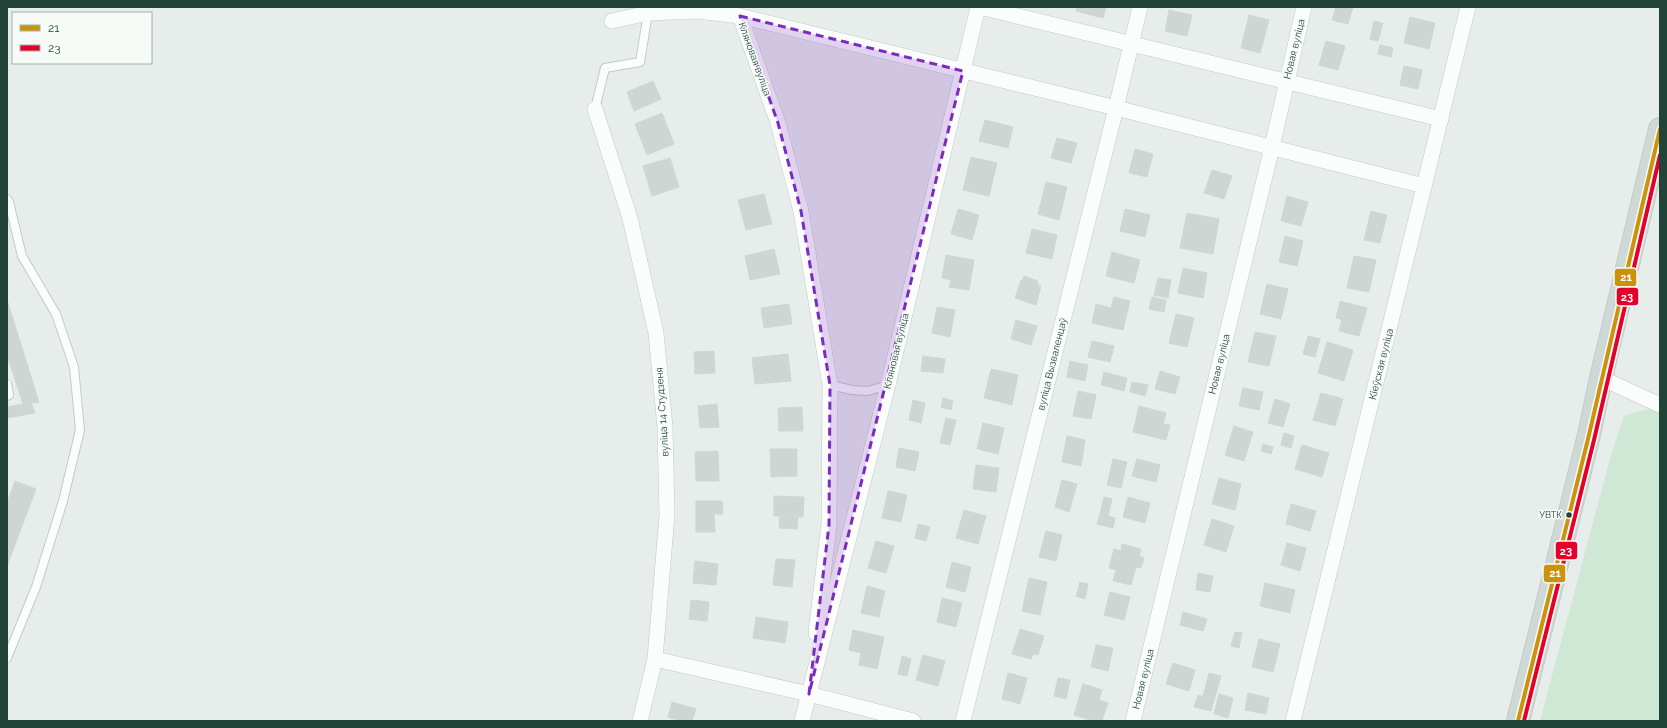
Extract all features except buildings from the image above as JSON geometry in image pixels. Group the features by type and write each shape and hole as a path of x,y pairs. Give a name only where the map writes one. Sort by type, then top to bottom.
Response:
{"main road":[{"path":"1518,721 1588,439 1660,129"}],"street":[{"path":"979,7 1441,119"},
{"name":"Кляновая вуліца","path":"802,721 888,385 979,7"},
{"name":"вуліца Вызваленцаў","path":"962,721 1140,7"},
{"name":"Новая вуліца","path":"1133,721 1272,147 1304,7"},
{"name":"Кіеўская вуліца","path":"1293,721 1468,7"},
{"path":"612,22 648,13 698,11 740,16 1116,108 1424,186"},
{"name":"Кляновая вуліца","path":"740,16 778,123 801,211 830,385 829,525 809,694"},
{"name":"вуліца 14 Студзеня","path":"595,108 630,218 656,334 665,427 667,515 655,659 640,721"},
{"path":"1601,378 1660,405"},
{"path":"655,659 809,694 913,721"}],"lane":[{"path":"595,108 605,68 640,62 648,13"},
{"path":"7,199 22,256 56,314 74,367 80,430 63,501 36,587 7,658"},
{"path":"7,384 9,396 7,396"},
{"path":"830,385 852,390 868,391 888,385"}],"highlighted area":[{"path":"740,16 963,71 809,694 829,525 830,385 801,211 778,123"}],"green space":[{"path":"1651,408 1660,413 1660,721 1540,721 1611,455 1624,416"}],"transit line":[{"name":"21","path":"1518,721 1588,439 1660,129"},
{"name":"23","path":"1524,721 1594,440 1660,155"}],"place":[{"name":"УВТК","path":"1569,515"}]}
